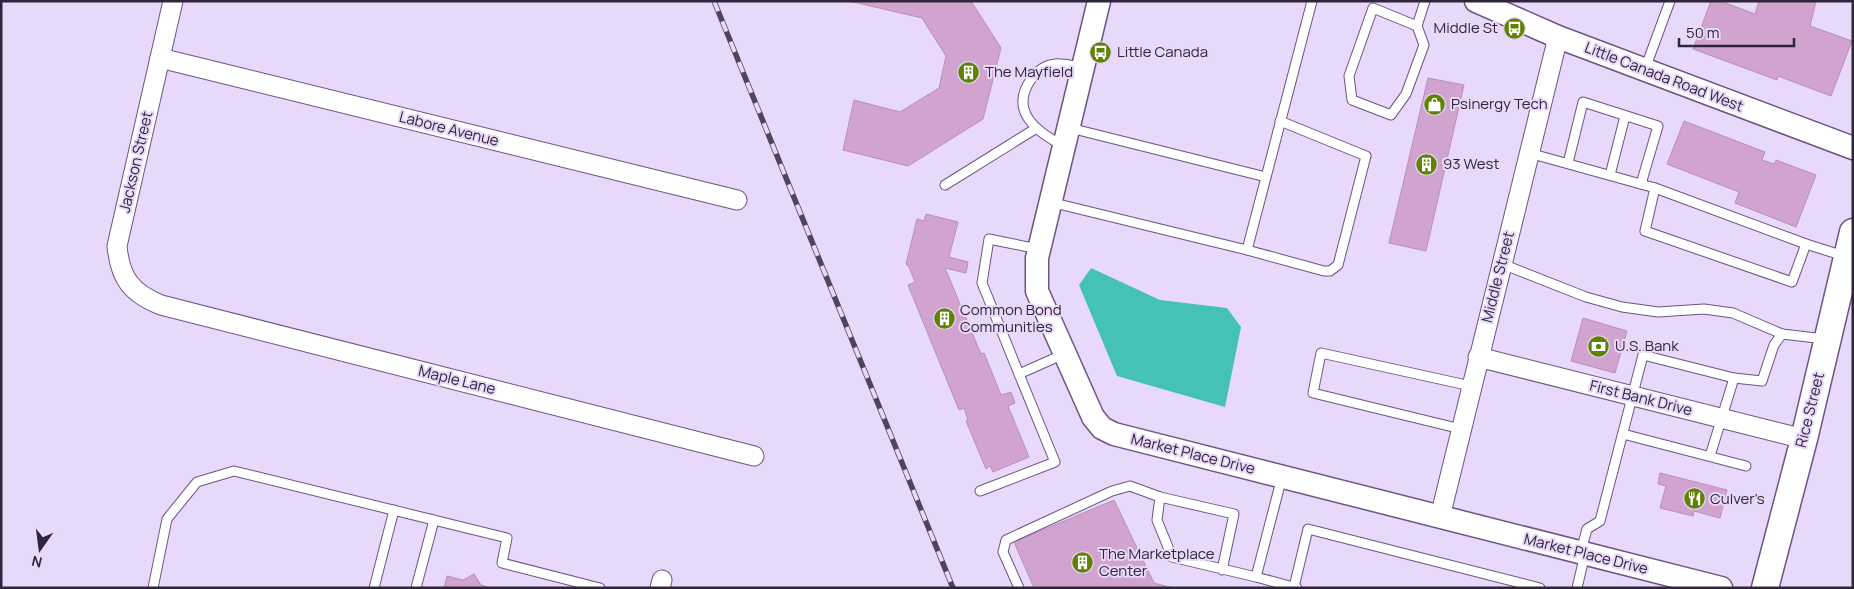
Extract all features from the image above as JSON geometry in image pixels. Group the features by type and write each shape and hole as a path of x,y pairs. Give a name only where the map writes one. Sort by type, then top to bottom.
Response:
{"main road":[{"name":"Rice Street","path":"1765,588 1804,439 1853,232"}],"street":[{"name":"Jackson Street","path":"161,305 136,292 125,279 119,263 117,246 173,1"},
{"name":"Market Place Drive","path":"1099,1 1037,258 1037,291 1093,417 1102,428 1108,432 1721,588"},
{"name":"Little Canada Road West","path":"1476,1 1558,37 1853,148"},
{"name":"Middle Street","path":"1440,517 1558,37"},
{"name":"Labore Avenue","path":"160,58 738,200"},
{"name":"Maple Lane","path":"161,305 754,456"},
{"name":"First Bank Drive","path":"1478,357 1804,439"}],"lane":[{"path":"1247,250 1312,1"},
{"path":"1417,26 1373,8 1349,76 1352,100 1390,115 1406,94 1424,45 1417,26 1425,1"},
{"path":"1645,69 1670,1"},
{"path":"1083,68 1055,64 1042,67 1029,83 1023,96 1026,116 1035,129 1047,137 1066,136 1266,177"},
{"path":"1568,163 1583,102 1658,126 1641,184"},
{"path":"1610,175 1625,116"},
{"path":"1050,202 1330,272 1338,265 1366,156 1280,121"},
{"path":"946,184 1035,129"},
{"path":"1529,154 1655,188 1806,244 1847,257"},
{"path":"1655,188 1645,231 1792,282 1806,244"},
{"path":"980,491 1055,462 982,283 989,239 1039,249"},
{"path":"1502,264 1586,297 1622,307 1658,312 1704,309 1732,313 1782,334 1827,340"},
{"path":"1577,588 1587,529 1600,521 1643,355 1734,378 1762,381 1774,345 1782,334"},
{"path":"1461,429 1313,393 1320,353 1471,386"},
{"path":"1019,374 1065,354"},
{"path":"1710,456 1734,378"},
{"path":"1623,434 1746,466"},
{"path":"153,588 168,519 197,482 234,471 507,538 502,563 600,588"},
{"path":"1256,578 1282,476"},
{"path":"1019,588 1003,552 1006,540 1112,491 1130,486 1160,497 1234,514 1222,570"},
{"path":"1160,497 1157,520 1172,557 1222,570 1295,587 1308,529 1540,588"},
{"path":"374,588 394,510"},
{"path":"416,588 434,520"}],"shaded area":[{"path":"1091,268 1160,300 1227,308 1241,327 1225,407 1117,376 1079,285"}],"building":[{"name":"The Mayfield","path":"849,1 971,1 1001,48 983,119 908,166 843,150 854,100 900,112 939,88 946,56 922,18"},
{"path":"1711,1 1720,1 1755,14 1759,1 1816,1 1810,26 1852,41 1831,96 1778,76 1777,80 1693,49"},
{"name":"93 West","path":"1428,78 1464,85 1426,251 1389,243"},
{"path":"1684,121 1765,152 1762,160 1774,164 1776,160 1816,175 1796,227 1735,203 1739,192 1667,164"},
{"name":"Common Bond Communities","path":"926,214 958,222 949,257 968,262 966,273 945,268 981,354 984,353 1001,395 1011,392 1015,403 1008,406 1029,457 993,472 990,466 986,469 966,421 968,420 964,408 959,410 908,285 915,282 906,264 917,219 924,221"},
{"name":"U.S. Bank","path":"1583,318 1627,331 1615,373 1571,361"},
{"name":"Culver's","path":"1660,473 1727,490 1720,518 1694,511 1693,516 1660,508 1666,486 1658,484"},
{"name":"The Marketplace Center","path":"1114,500 1154,583 1173,588 1034,588 1014,542"},
{"path":"474,574 481,585 491,588 444,588 447,576 463,580"}],"railway":[{"path":"714,1 953,588"}],"place":[{"name":"Middle St","path":"1514,28"},
{"name":"Little Canada","path":"1101,52"},
{"name":"The Mayfield","path":"969,72"},
{"name":"Psinergy Tech","path":"1435,104"},
{"name":"93 West","path":"1427,164"},
{"name":"Common Bond Communities","path":"944,319"},
{"name":"U.S. Bank","path":"1599,346"},
{"name":"Culver's","path":"1694,499"},
{"name":"The Marketplace Center","path":"1083,563"}]}
